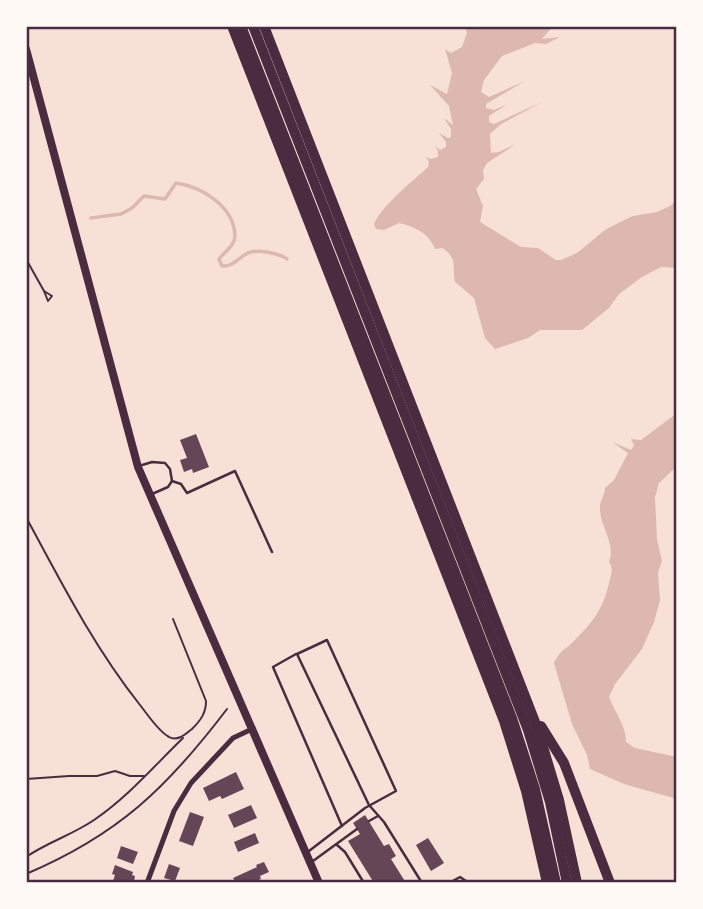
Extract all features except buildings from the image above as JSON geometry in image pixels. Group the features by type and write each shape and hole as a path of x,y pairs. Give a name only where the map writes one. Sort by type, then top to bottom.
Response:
{"highway":[{"path":"232,26 504,721 526,791 547,883"},
{"path":"241,26 512,718 535,789 556,883"},
{"path":"253,26 519,707 547,790 568,883"},
{"path":"264,26 528,705 559,800 577,883"},
{"path":"528,705 564,763 610,883"}],"main road":[{"path":"26,49 138,467 319,883"}],"street":[{"path":"147,883 174,811 191,783 233,738 251,729"}],"lane":[{"path":"138,467 152,462 164,463 170,469 172,481 168,487 149,495"},
{"path":"172,481 181,484 187,493 235,471 272,552"},
{"path":"306,853 342,826 369,805 396,790 327,640 273,667 342,826"},
{"path":"297,654 369,805 422,883"},
{"path":"369,821 379,816"},
{"path":"311,863 357,829"},
{"path":"337,845 345,852 364,883"},
{"path":"449,883 460,877 469,883"}],"path":[{"path":"26,260 44,291"},
{"path":"26,517 88,631 121,681 168,737 186,734"},
{"path":"26,857 45,844 71,834 91,822 124,797 201,719 206,701 173,619"},
{"path":"26,874 69,855 109,831 144,804 203,741 227,709"},
{"path":"26,779 97,776 115,771 130,776 145,775"}],"shaded area":[{"path":"465,26 553,26 542,39 560,37 546,44 535,43 502,56 484,80 481,92 489,97 525,81 486,104 486,108 494,110 506,105 489,116 489,122 494,124 542,102 501,124 490,134 491,153 516,144 487,163 483,170 484,179 476,189 483,206 480,222 521,247 538,248 556,260 561,260 577,253 605,230 620,222 633,216 657,212 677,199 677,268 661,267 642,277 619,294 609,308 582,330 540,330 528,338 495,349 485,338 474,298 455,282 452,259 447,251 442,248 435,249 425,235 411,227 399,223 384,230 376,229 374,224 391,201 428,167 426,157 438,157 435,146 440,150 446,147 446,142 439,133 451,137 451,129 444,118 453,125 449,106 430,85 447,94 452,73 445,49 451,53 462,47 467,33"},
{"path":"677,413 677,466 659,483 655,497 657,539 662,561 658,572 660,600 642,649 615,684 609,697 622,725 626,742 635,748 677,757 677,799 624,784 590,769 587,755 572,724 554,663 591,622 607,593 612,572 609,562 611,549 601,517 600,504 605,488 614,480 628,453 612,442 631,450 634,445 631,439 641,440"}],"waterway":[{"path":"91,218 121,214 144,196 165,199 176,183 186,185 215,200 229,216 235,240 219,259 222,266 232,264 244,255 257,251 287,259"}]}
